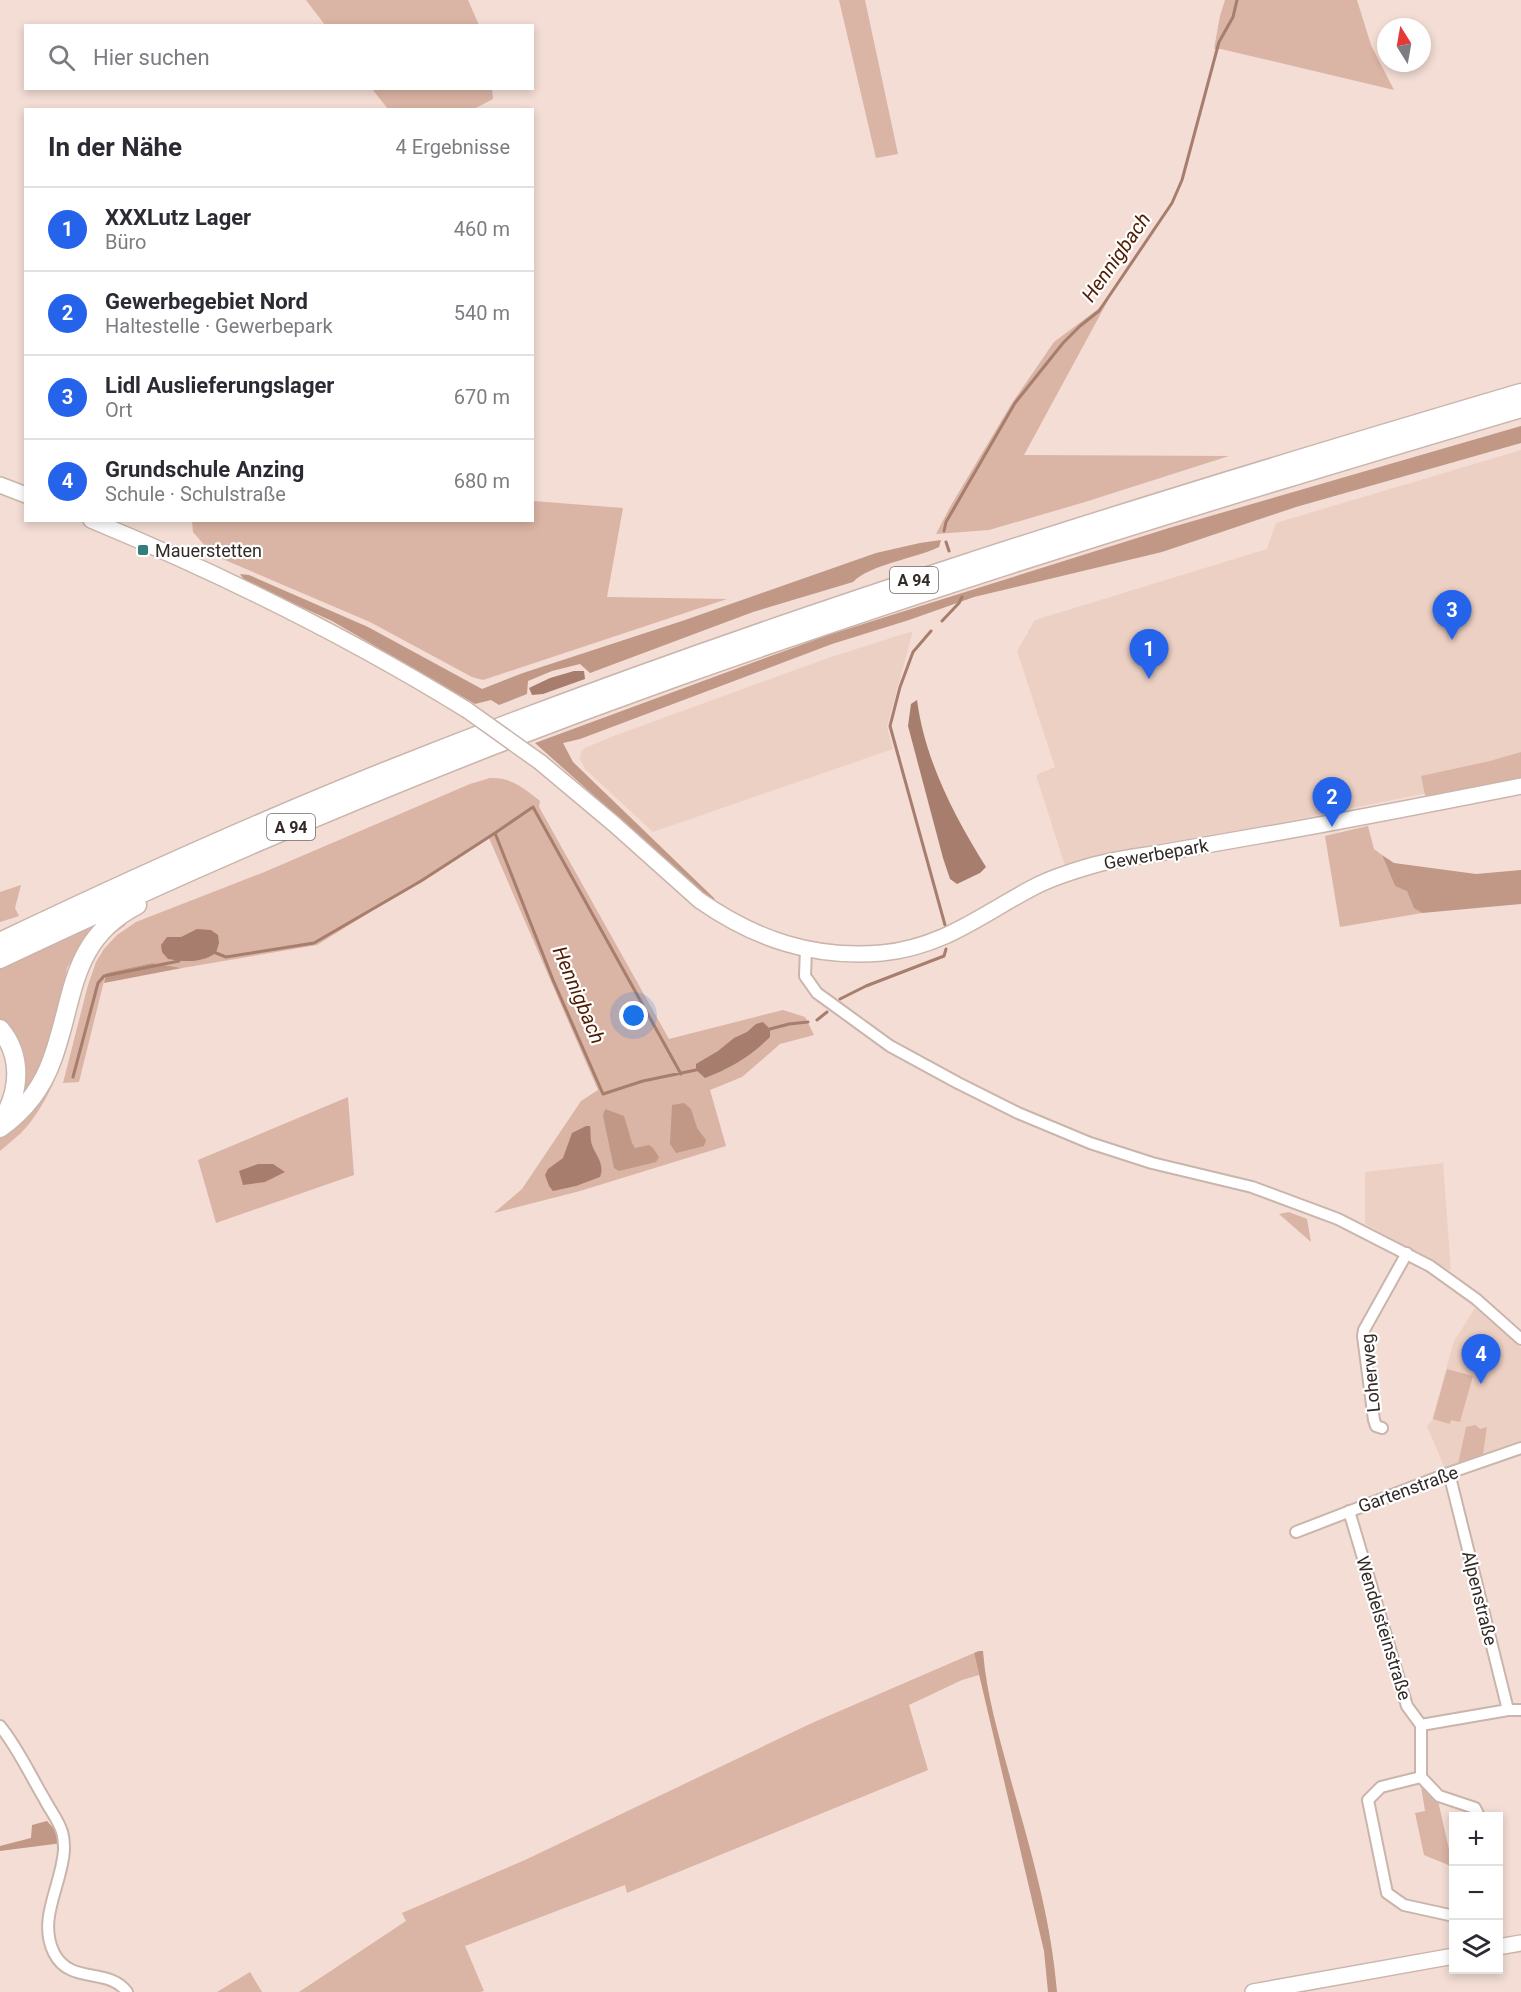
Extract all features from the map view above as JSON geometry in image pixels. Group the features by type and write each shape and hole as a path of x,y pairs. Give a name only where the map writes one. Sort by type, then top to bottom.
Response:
{"highway":[{"name":"A 94","path":"0,942 226,839 380,774 675,662 918,579 1114,516 1521,393"},
{"name":"A 94","path":"0,959 168,880 415,776 674,678 1029,558 1521,408"},
{"path":"0,1126 13,1119 31,1100 52,1062 76,972 90,945 122,912 151,897 168,880"},
{"path":"0,928 65,904 84,902"},
{"path":"0,1029 9,1043 17,1073 14,1098 0,1126"}],"street":[{"path":"0,485 24,494"},
{"name":"Gewerbepark","path":"96,522 156,547 319,625 373,654 466,710 540,762 699,900 715,911 763,936 806,949 866,953 911,948 964,928 1049,879 1097,864 1292,830 1521,786"},
{"path":"806,949 805,976 817,993 890,1046 957,1083 1018,1113 1090,1143 1152,1163 1252,1187 1338,1219 1407,1253 1456,1284 1521,1339"},
{"name":"Loherweg","path":"1382,1428 1376,1426 1374,1420 1363,1336 1367,1322 1407,1253"},
{"name":"Gartenstraße","path":"1296,1532 1521,1448"},
{"name":"Alpenstraße","path":"1449,1473 1508,1710"},
{"name":"Wendelsteinstraße","path":"1349,1511 1407,1706 1421,1725"},
{"path":"1477,1812 1475,1808 1439,1796 1421,1777 1421,1725 1508,1710 1521,1710"},
{"path":"0,1726 20,1756 62,1831 64,1851 47,1925 54,1952 63,1966 79,1973 108,1979 123,1986 127,1992"},
{"path":"1421,1777 1381,1787 1368,1800 1387,1893 1404,1905 1449,1915"},
{"path":"1503,1946 1521,1943"},
{"path":"1253,1992 1449,1957"}],"shaded area":[{"path":"306,0 468,0 479,24 324,24"},
{"path":"839,0 865,0 898,154 876,158"},
{"path":"1225,0 1357,0 1377,57 1377,72 1385,72 1394,90 1214,49"},
{"path":"373,90 492,90 493,99 476,108 387,108"},
{"path":"1112,293 1024,455 1229,456 989,530 936,534 1012,403 1054,342 1098,309"},
{"path":"1521,426 1521,443 1296,507 1162,552 974,597 832,644 580,739 563,743 573,762 715,899 712,901 535,743 828,635 1169,528"},
{"path":"1521,450 1521,774 1254,828 1115,851 1065,866 1036,775 1055,767 1017,651 1035,620 1267,549 1276,523"},
{"path":"534,501 623,508 607,597 727,599 483,680 472,677 370,622 213,555 193,532 192,522 534,522"},
{"path":"941,540 939,547 882,566 853,582 753,612 590,673 580,664 552,671 528,681 527,694 499,705 491,700 475,704 332,621 245,581 240,574 249,575 368,627 482,689 876,553"},
{"path":"913,631 887,727 893,749 653,832 585,769 580,759 581,752 585,748 611,737 828,658"},
{"path":"574,671 584,671 585,679 543,694 532,695 529,688 550,678"},
{"path":"917,700 927,744 942,787 986,867 980,873 957,884 950,879 943,858 908,726 911,704"},
{"path":"1521,752 1521,780 1430,797 1425,795 1421,776"},
{"path":"490,778 511,781 540,801 539,807 669,1039 783,1010 805,1017 814,1035 780,1044 742,1077 710,1090 726,1146 580,1191 494,1213 522,1189 581,1101 598,1090 489,838 317,945 182,968 152,963 106,973 79,1082 63,1083 96,962 117,935 136,922 262,873 470,784"},
{"path":"1368,826 1374,849 1382,855 1395,886 1407,890 1414,907 1422,913 1340,927 1325,836"},
{"path":"1382,855 1394,863 1476,874 1521,870 1521,904 1422,913 1414,908 1407,891 1395,886"},
{"path":"21,885 15,908 19,916 0,922 0,892"},
{"path":"110,915 81,945 67,968 57,1023 48,1054 20,1104 0,1022 0,967"},
{"path":"120,921 126,925 110,937 89,966 78,999 65,1053 47,1096 28,1125 0,1151 0,1134 25,1110 52,1065 76,981 86,957 104,934"},
{"path":"197,929 211,930 218,935 219,943 216,953 205,959 187,961 168,959 162,952 161,945 167,937 181,937"},
{"path":"152,963 182,968 104,983 106,973"},
{"path":"763,1022 770,1029 770,1037 748,1056 705,1078 696,1070 696,1064 756,1024"},
{"path":"348,1097 354,1175 216,1223 198,1160"},
{"path":"684,1103 691,1109 697,1128 706,1140 704,1146 676,1153 670,1144 672,1105"},
{"path":"605,1109 624,1116 635,1148 649,1145 659,1157 656,1162 619,1171 614,1168 603,1116"},
{"path":"590,1126 592,1145 601,1164 600,1177 553,1191 545,1175 548,1169 563,1158 572,1133"},
{"path":"1443,1163 1451,1271 1365,1224 1365,1172"},
{"path":"258,1164 273,1164 285,1172 265,1182 243,1185 239,1171"},
{"path":"1289,1212 1307,1219 1311,1242 1279,1214"},
{"path":"1475,1308 1521,1348 1521,1443 1446,1471 1427,1426 1432,1420 1454,1341"},
{"path":"1447,1369 1473,1376 1460,1422 1451,1420 1450,1424 1433,1419"},
{"path":"1475,1425 1480,1429 1487,1427 1483,1454 1458,1464 1466,1427"},
{"path":"983,1651 994,1714 1039,1883 1050,1937 1057,1992 1048,1992 1044,1951 974,1653"},
{"path":"974,1653 979,1675 962,1680 909,1705 928,1770 627,1893 625,1885 465,1946 484,1991 299,1992 406,1921 402,1913 525,1860 812,1723"},
{"path":"1421,1786 1425,1786 1438,1801 1449,1849 1449,1865 1424,1855 1415,1813 1425,1811"},
{"path":"47,1821 62,1843 0,1851 0,1846 31,1838 32,1825"},
{"path":"250,1972 262,1992 217,1992"}],"waterway":[{"name":"Hennigbach","path":"944,531 946,522 1015,403 1063,343 1099,311 1172,203 1182,180 1219,42 1233,17 1237,0"},
{"name":"Hennigbach","path":"946,542 949,551"},
{"name":"Hennigbach","path":"942,621 962,597"},
{"name":"Hennigbach","path":"931,631 913,652 900,687 890,726 945,925"},
{"name":"Hennigbach","path":"495,833 533,807 681,1074"},
{"name":"Hennigbach","path":"216,953 226,957 314,943 421,881 495,833 553,980 603,1094 643,1081 696,1070"},
{"name":"Hennigbach","path":"840,999 866,986 944,956 946,949"},
{"name":"Hennigbach","path":"73,1077 98,983 104,976 179,961"},
{"name":"Hennigbach","path":"817,1020 827,1012"},
{"name":"Hennigbach","path":"770,1029 808,1022"}],"place":[{"name":"Mauerstetten","path":"143,550"},
{"name":"Lidl Auslieferungslager","path":"1452,640"},
{"name":"XXXLutz Lager","path":"1149,679"},
{"name":"Gewerbegebiet Nord","path":"1332,827"},
{"name":"Grundschule Anzing","path":"1481,1384"}]}
